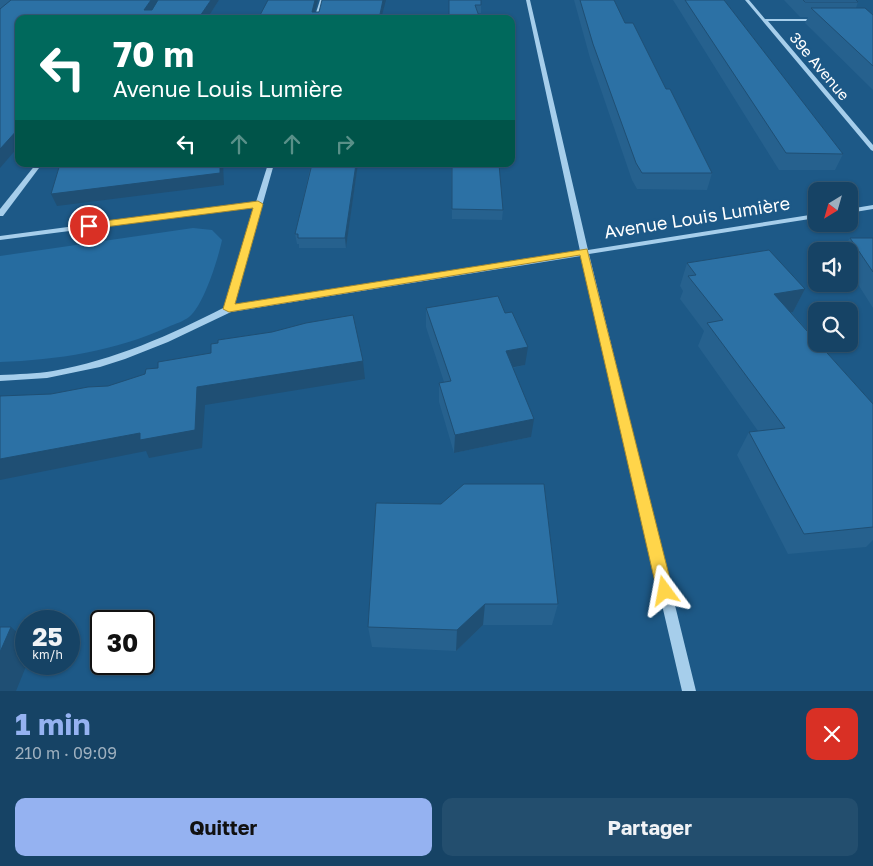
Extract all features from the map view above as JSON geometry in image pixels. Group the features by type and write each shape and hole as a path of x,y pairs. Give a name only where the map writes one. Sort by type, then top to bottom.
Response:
{"street":[{"path":"317,15 322,0"},
{"path":"528,0 584,251 689,691"},
{"name":"39e Avenue","path":"747,0 873,149"},
{"path":"764,20 824,20"},
{"path":"0,214 37,167"},
{"path":"229,309 270,167"},
{"path":"0,238 258,204"},
{"path":"858,210 873,207"},
{"name":"Avenue Louis Lumière","path":"0,378 52,375 113,361 176,336 229,309 584,251 808,217"}],"shaded area":[{"path":"193,228 212,230 222,240 214,270 205,292 195,311 189,317 128,342 86,353 0,362 0,256"}],"building":[{"path":"11,0 151,0 144,10 152,10 158,0 211,0 201,15 15,15 15,132 0,149 0,9"},
{"path":"268,0 315,0 312,12 319,12 322,0 383,0 380,15 260,15"},
{"path":"449,0 481,0 481,5 475,5 479,15 449,15"},
{"path":"580,0 614,0 625,23 633,23 666,89 670,89 712,173 642,173 636,163 593,44"},
{"path":"685,0 724,0 843,154 786,153"},
{"path":"803,0 856,0 858,2 805,2"},
{"path":"811,8 865,8 873,15 873,66"},
{"path":"59,167 220,167 220,173 51,194"},
{"path":"311,167 356,167 345,238 298,238 298,234 295,234"},
{"path":"452,167 499,167 503,210 452,209"},
{"path":"850,238 873,238 873,272 858,250 858,242 853,242"},
{"path":"769,250 805,289 774,294 808,332 808,352 826,352 873,404 873,527 804,534 749,432 785,428 707,323 723,320 688,276 696,275 687,263"},
{"path":"498,296 505,313 512,312 528,347 506,351 534,419 455,435 439,383 451,381 426,308"},
{"path":"353,315 363,361 197,387 195,430 140,440 140,433 0,459 0,396 51,394 88,387 108,386 145,374 146,369 158,368 158,362 211,353 211,344 218,343 218,340 272,332 306,323"},
{"path":"464,484 544,484 558,604 485,604 457,630 368,627 376,503 441,504"},
{"path":"0,627 11,627 0,652"}],"route":[{"path":"89,226 258,204 229,309 584,251 665,591"}]}
